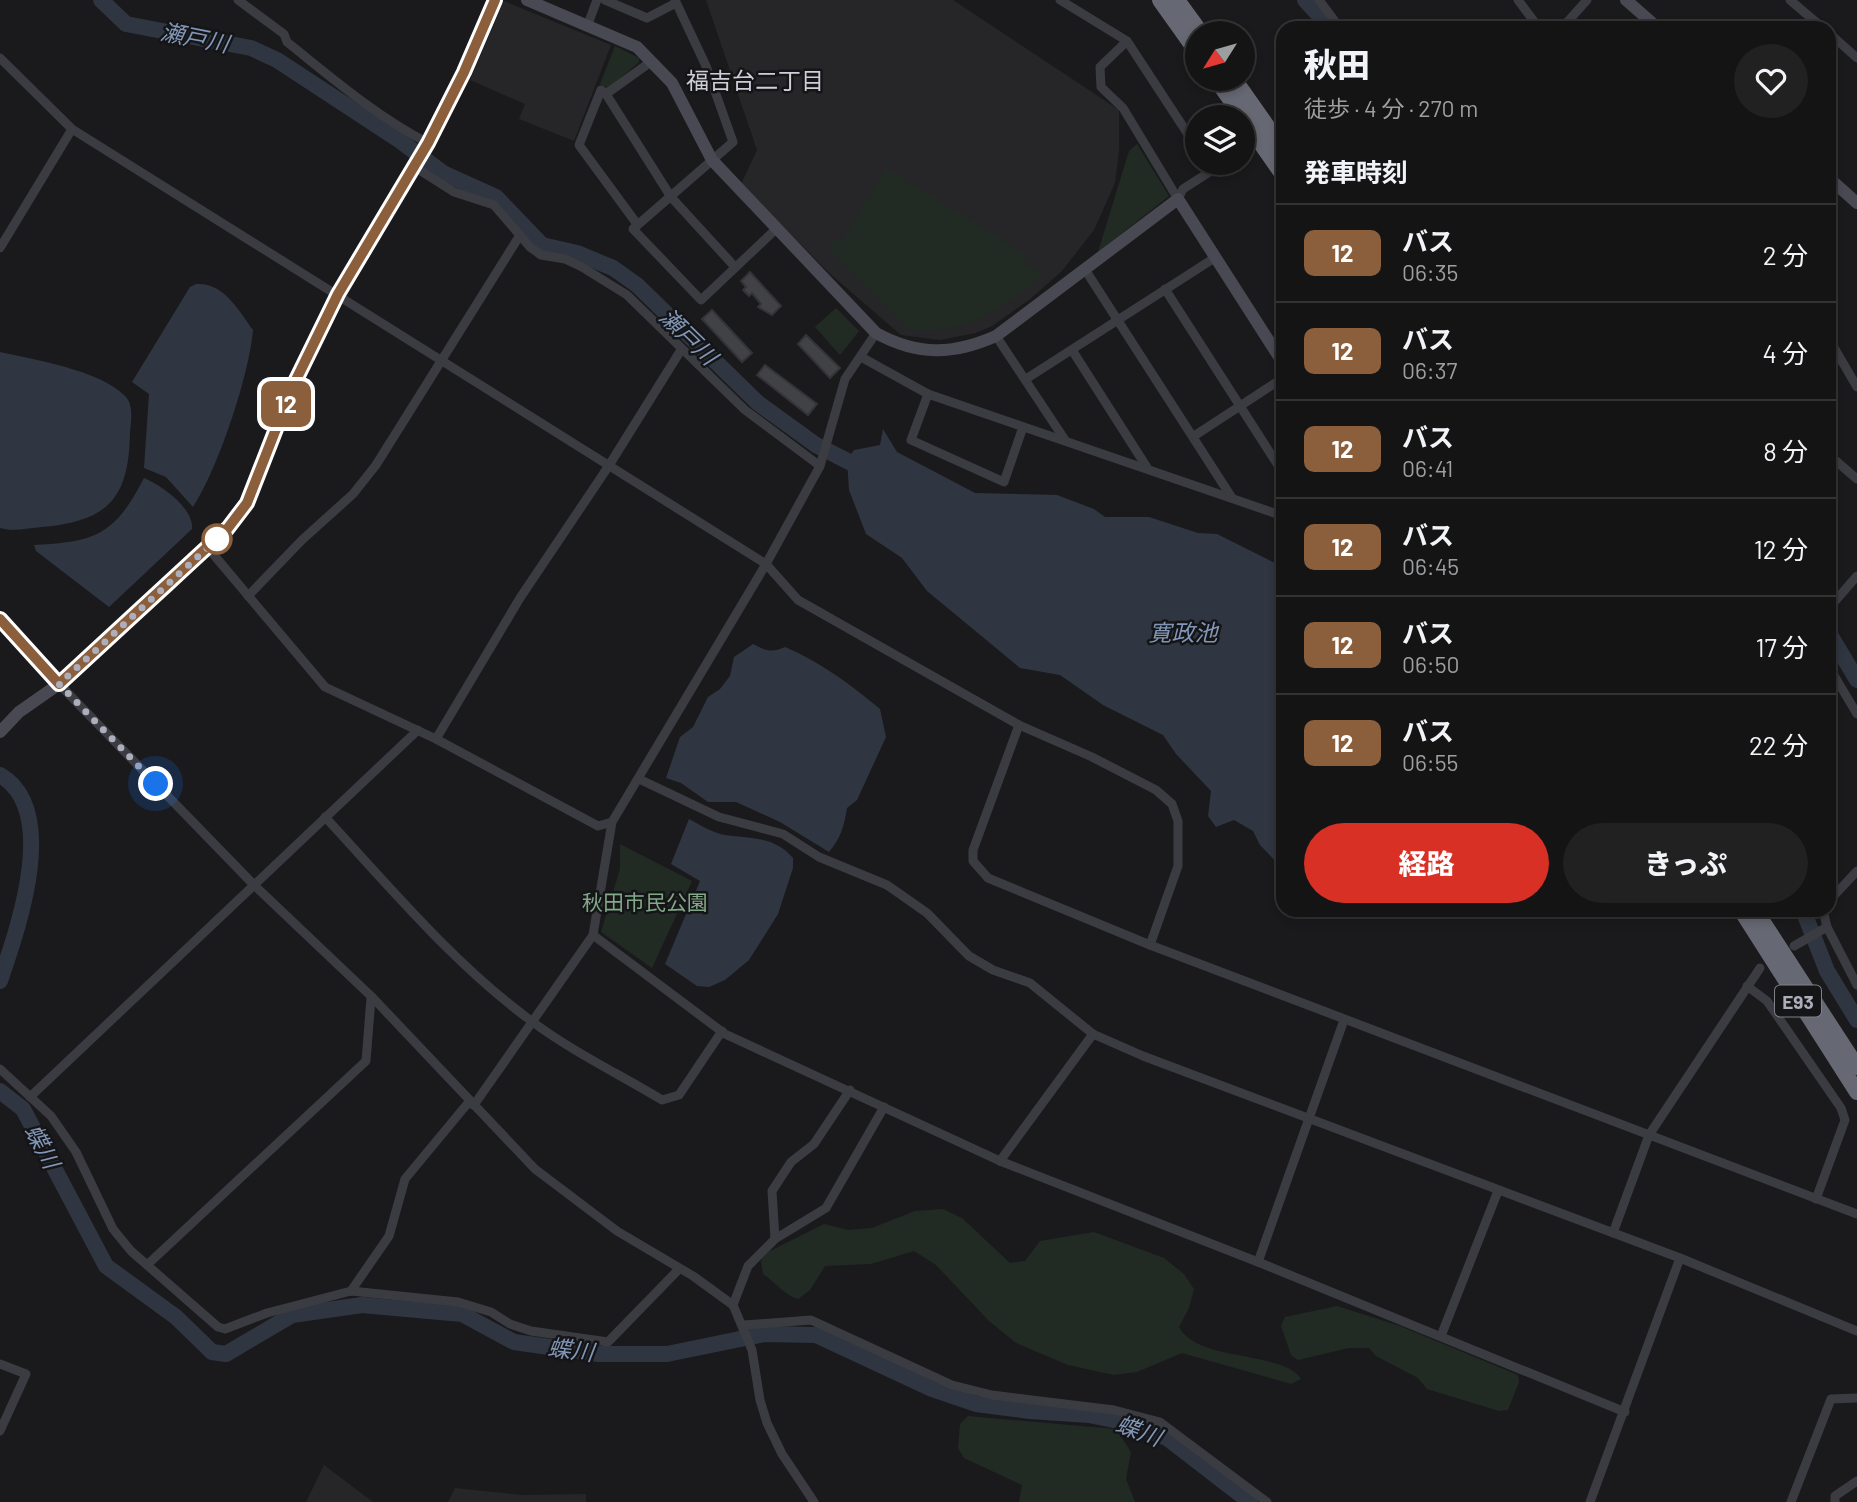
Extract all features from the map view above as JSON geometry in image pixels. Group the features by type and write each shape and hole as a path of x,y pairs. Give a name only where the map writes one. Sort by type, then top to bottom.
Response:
{"highway":[{"path":"1160,0 1185,35"},
{"path":"1177,0 1192,21"},
{"path":"1224,91 1276,165"},
{"path":"1242,91 1276,139"},
{"name":"E93","path":"1745,917 1857,1092"},
{"name":"E93","path":"1760,917 1857,1067"}],"street":[{"path":"238,0 284,34 287,42 329,76 426,147"},
{"path":"0,732 19,712 59,684 208,548 247,503 292,388 338,294 426,147 464,72 495,0"},
{"path":"527,0 637,47 672,83 712,160 775,230 876,333 898,345 934,351 967,349 996,336 1086,271 1178,199 1183,189 1205,175"},
{"path":"588,24 597,0"},
{"path":"605,0 647,18 676,1 706,66 733,142 633,229 701,300 775,230"},
{"path":"1060,0 1127,41 1185,130"},
{"path":"1319,0 1335,21"},
{"path":"1518,0 1534,21"},
{"path":"1568,21 1587,0"},
{"path":"1626,0 1650,21"},
{"path":"1790,0 1815,21"},
{"path":"1836,39 1857,58"},
{"path":"1127,41 1100,66 1101,87 1123,108 1276,352"},
{"path":"0,58 72,129 766,564 798,600 1019,725 1146,784 1172,804 1178,821 1178,866 1150,946"},
{"path":"606,94 652,61"},
{"path":"637,224 579,145 601,90 671,197 736,267"},
{"path":"0,248 72,129"},
{"path":"414,165 454,191 494,205 541,255 565,259 627,295 745,410 820,466"},
{"path":"1836,184 1857,202"},
{"path":"248,596 302,540 353,494 376,465 520,234"},
{"path":"1026,379 1216,257"},
{"path":"1086,271 1120,319 1232,498"},
{"path":"1166,289 1276,462"},
{"path":"474,1105 593,934 612,822 766,564 820,466 845,379 876,333"},
{"path":"996,336 1065,440"},
{"path":"436,739 520,598 608,467 681,350"},
{"path":"1072,350 1148,469"},
{"path":"1836,351 1857,387"},
{"path":"861,357 928,394 1276,514"},
{"path":"1194,436 1276,382"},
{"path":"928,394 911,440 1004,482 1023,427"},
{"path":"1836,461 1857,480"},
{"path":"208,548 324,687 436,739 598,826 612,822"},
{"path":"1836,600 1857,576"},
{"path":"0,619 59,684 254,885 559,1189 617,1231 733,1305 744,1325 752,1350 760,1400 767,1423 782,1454 814,1502"},
{"path":"1836,679 1857,714"},
{"path":"1019,725 973,850 973,861 988,878 1150,946 1857,1214"},
{"path":"30,1097 418,730"},
{"path":"639,779 719,817 783,834 819,857 887,885 927,914 969,956 993,970 1030,983 1093,1034 1498,1191 1680,1258 1857,1331"},
{"path":"325,817 432,932 495,992 532,1022 662,1100 680,1095 722,1031"},
{"path":"1836,894 1857,871"},
{"path":"1825,917 1857,985"},
{"path":"1794,946 1828,928"},
{"path":"593,934 722,1031 1000,1161 1258,1262 1625,1412"},
{"path":"1613,1233 1649,1135 1759,968"},
{"path":"1747,986 1768,1001 1841,1108 1845,1120 1816,1199"},
{"path":"147,1265 366,1061 370,998"},
{"path":"1258,1262 1345,1020"},
{"path":"1000,1161 1093,1034"},
{"path":"0,1069 51,1116 76,1152 113,1229 147,1265 218,1327 225,1329 267,1313 351,1291 458,1302 491,1312 510,1324 531,1331 608,1342 679,1269"},
{"path":"775,1239 772,1191 791,1162 814,1144 850,1090"},
{"path":"351,1291 389,1237 405,1179 468,1102 474,1105"},
{"path":"733,1305 748,1266 775,1239 826,1208 884,1107"},
{"path":"1441,1336 1498,1191"},
{"path":"1590,1502 1680,1258"},
{"path":"744,1325 811,1320 952,1385 992,1395 1114,1410 1160,1422 1267,1502"},
{"path":"0,1364 26,1374 0,1431"},
{"path":"1791,1502 1831,1399 1857,1398"},
{"path":"1835,1502 1835,1496 1857,1481"}],"shaded area":[{"path":"706,0 953,0 1119,110 1119,151 1115,183 1094,230 1062,271 1029,300 992,326 976,333 940,340 901,335 828,272 741,184 757,150"},
{"path":"504,1 611,45 574,141 519,119 525,104 470,80"},
{"path":"324,1465 373,1502 306,1502"},
{"path":"455,1488 522,1495 586,1494 586,1502 448,1502"}],"green space":[{"path":"615,46 639,58 639,62 608,89 600,84"},
{"path":"1137,144 1169,196 1098,252 1129,151"},
{"path":"887,168 1026,255 1023,262 1044,275 997,309 967,324 931,330 910,330 828,249 833,241 843,239"},
{"path":"836,308 859,331 840,355 815,327"},
{"name":"秋田市民公園","path":"620,844 692,881 652,968 601,932 620,869"},
{"path":"943,1209 962,1218 1010,1263 1025,1261 1040,1241 1094,1232 1164,1258 1184,1274 1194,1289 1189,1308 1179,1327 1189,1338 1221,1352 1277,1364 1291,1370 1301,1379 1291,1384 1182,1353 1137,1372 1114,1375 1068,1365 1016,1343 989,1321 936,1265 914,1251 871,1264 825,1266 810,1290 798,1299 763,1274 761,1261 766,1253 824,1224 848,1230 872,1228 915,1211"},
{"path":"1337,1306 1400,1326 1518,1375 1519,1382 1508,1410 1499,1411 1427,1389 1418,1378 1376,1356 1369,1348 1349,1348 1298,1360 1291,1355 1281,1326 1285,1317"},
{"path":"968,1416 1116,1429 1131,1452 1126,1479 1135,1502 1019,1502 1022,1485 964,1458 958,1448 960,1424"}],"water":[{"path":"196,284 215,288 223,293 253,330 231,422 212,470 193,507 166,477 144,468 149,394 132,382 190,287"},
{"path":"0,352 100,379 128,400 131,418 125,474 111,502 99,512 65,524 10,530 0,528"},
{"name":"寛政池","path":"883,429 897,452 975,493 1057,495 1094,509 1105,517 1149,517 1198,533 1217,534 1276,564 1276,862 1260,845 1253,831 1234,820 1216,827 1208,816 1211,791 1176,754 1163,735 1103,705 1060,675 1020,668 927,591 902,558 866,534 849,490 847,460 854,450 880,445"},
{"path":"144,478 159,486 182,505 188,513 192,529 109,607 36,551 34,545 74,541 102,531 123,512"},
{"path":"753,644 769,650 785,647 798,653 835,675 880,709 886,737 857,800 847,808 841,832 829,852 780,822 736,802 708,802 681,783 666,778 680,737 693,727 708,697 720,689 730,676 734,657"},
{"path":"689,819 720,834 770,842 793,858 793,868 778,914 749,960 725,980 709,987 697,986 665,964 700,881 671,864"}],"building":[{"path":"750,272 781,306 772,315 758,307 761,304 752,293 749,296 743,290 746,287 741,281"},
{"path":"712,310 752,353 742,362 702,319"},
{"path":"806,335 840,368 830,378 798,344"},
{"path":"765,365 817,404 808,415 757,375"}],"waterway":[{"name":"瀬戸川","path":"101,0 126,24 251,48 277,60 399,140 443,173 496,197 542,245 577,253 613,268 637,285 758,403 816,445 867,471"},
{"path":"1305,0 1324,21"},
{"path":"1836,645 1857,680"},
{"name":"蝶川","path":"0,775 18,792 28,814 31,842 24,902 0,981"},
{"name":"瀬戸川","path":"1806,917 1827,971 1857,1020"},
{"name":"蝶川","path":"0,1091 23,1109 106,1266 176,1317 212,1352 226,1354 292,1315 362,1305 462,1314 514,1342 599,1354 667,1354 764,1334 816,1335 932,1389 976,1404 1089,1415 1133,1424 1167,1438 1250,1502"}],"bus line":[{"name":"12","path":"0,619 59,684 170,585 228,528 247,503 292,388 338,294 428,143 464,72 495,0"}],"district":[{"name":"福吉台二丁目","path":"755,80"}],"route":[{"path":"156,784 59,684 170,585 217,539"}]}
